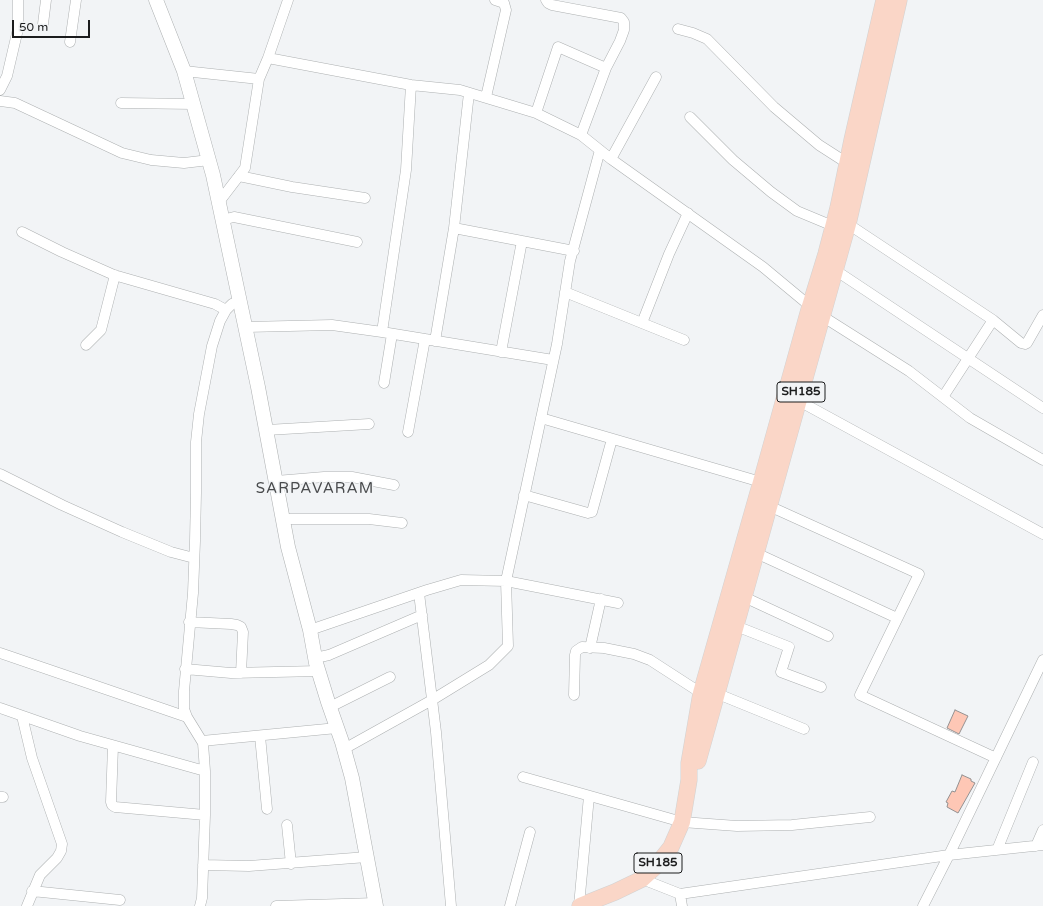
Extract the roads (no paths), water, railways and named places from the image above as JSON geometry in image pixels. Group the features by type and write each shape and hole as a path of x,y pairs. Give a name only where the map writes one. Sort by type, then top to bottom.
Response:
{"main road":[{"path":"156,0 184,71 209,160 246,327 284,519 288,547 310,630 317,664 344,749 359,808 376,904"},
{"name":"SH185","path":"579,906 642,879 655,867 671,847 682,822 689,780 689,763 701,693 762,482 816,311 835,270 847,163 884,0"},
{"name":"SH185","path":"689,780 698,764 799,401 826,254 841,225 899,0"}],"street":[{"path":"0,90 7,76 18,29 18,0"},
{"path":"43,24 46,0"},
{"path":"70,42 76,0"},
{"path":"219,202 245,168 259,79 268,58 288,0"},
{"path":"486,97 506,10 504,3 495,0"},
{"path":"546,0 552,5 566,4 621,18 624,22 624,30 620,41 606,68 581,135"},
{"path":"678,29 694,33 707,39 774,106 819,145 847,163"},
{"path":"536,113 558,47 606,68"},
{"path":"268,58 411,85 460,90 536,113 581,135 611,159 763,267 816,311 909,371 970,418 1043,460"},
{"path":"184,71 259,79"},
{"path":"611,159 656,77"},
{"path":"384,383 387,333 406,170 411,85"},
{"path":"408,432 430,340 454,228 469,93"},
{"path":"0,101 15,103 122,153 151,160 184,163 209,160"},
{"path":"121,103 194,104"},
{"path":"690,117 734,160 797,212 841,225 993,320 1021,343 1027,343 1043,315"},
{"path":"344,749 432,700 489,665 508,646 506,581 553,360 570,261 574,251 600,150"},
{"path":"239,176 292,187 365,198"},
{"path":"642,323 669,254 688,213"},
{"path":"222,220 234,217 357,242"},
{"path":"454,228 574,251"},
{"path":"22,232 62,252 115,275 215,304 226,310"},
{"path":"501,352 522,241"},
{"path":"835,270 1043,408"},
{"path":"86,345 101,330 115,275"},
{"path":"565,292 684,340"},
{"path":"200,906 205,815 205,771 202,741 187,717 184,709 185,669 194,558 196,442 199,414 212,346 220,322 226,310 232,304 240,300"},
{"path":"944,397 993,320"},
{"path":"246,327 332,325 553,360"},
{"path":"799,401 1043,534"},
{"path":"541,418 762,482"},
{"path":"267,430 369,424"},
{"path":"524,495 588,513 592,512 612,439"},
{"path":"0,474 62,505 122,532 171,552 194,558"},
{"path":"276,480 352,477 394,485"},
{"path":"769,506 919,574 860,695 996,758"},
{"path":"284,519 369,519 402,523"},
{"path":"756,553 897,618"},
{"path":"310,630 419,592 461,580 506,581 618,603"},
{"path":"419,592 432,700 451,906"},
{"path":"744,597 828,636"},
{"path":"590,648 601,599"},
{"path":"185,669 242,673 317,664 330,655 422,615"},
{"path":"189,622 231,624 241,627 243,632 242,673"},
{"path":"736,626 789,648 781,672 821,687"},
{"path":"574,695 576,651 582,647 604,648 634,654 650,660 701,693"},
{"path":"0,653 187,717"},
{"path":"923,906 1043,660"},
{"path":"330,707 390,677"},
{"path":"718,694 804,729"},
{"path":"0,708 113,746 205,771"},
{"path":"22,716 32,758 62,844 61,851 57,858 40,874 27,906"},
{"path":"202,741 337,728"},
{"path":"260,736 267,809"},
{"path":"113,746 111,802 114,807 205,815"},
{"path":"997,850 1033,762"},
{"path":"523,777 682,822 737,826 792,824 870,817"},
{"path":"579,906 589,796"},
{"path":"287,825 291,864"},
{"path":"642,879 680,894 949,855 1040,846 1043,830"},
{"path":"510,906 530,832"},
{"path":"203,865 249,866 291,864 367,857"},
{"path":"32,891 120,900"},
{"path":"680,894 682,906"},
{"path":"276,906 376,904"}],"district":[{"name":"SARPAVARAM","path":"315,489"}]}
